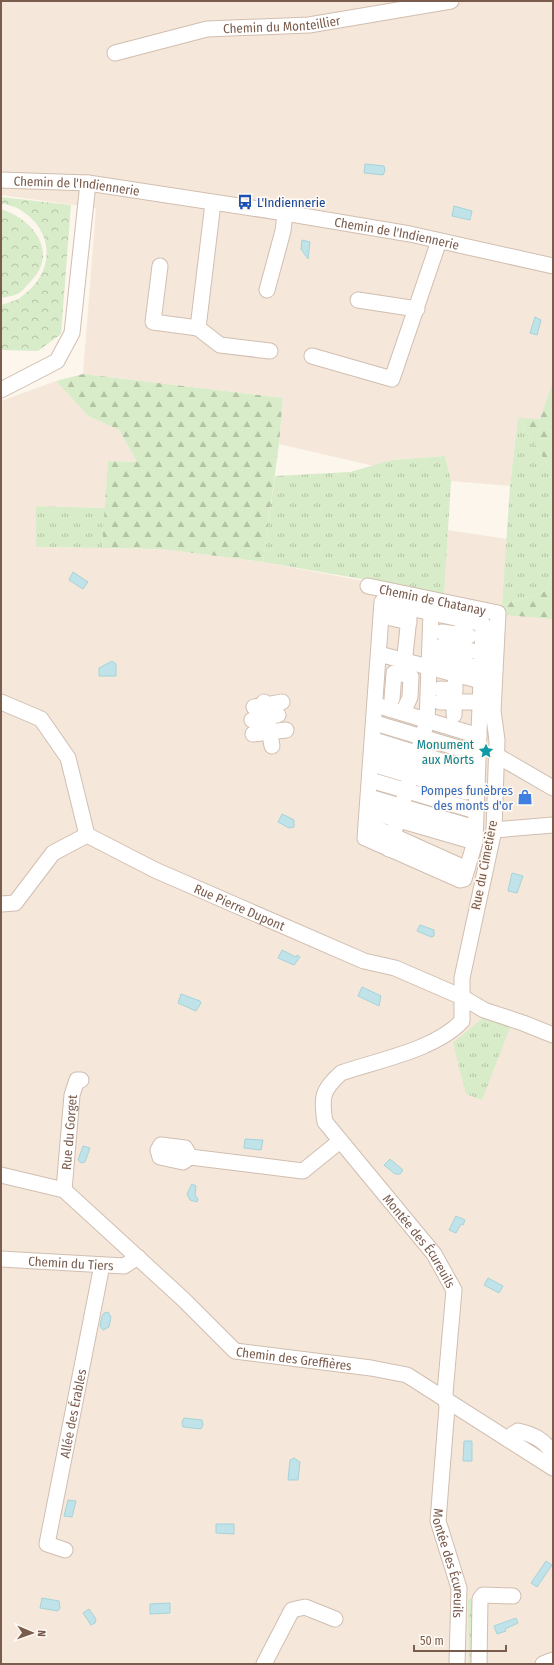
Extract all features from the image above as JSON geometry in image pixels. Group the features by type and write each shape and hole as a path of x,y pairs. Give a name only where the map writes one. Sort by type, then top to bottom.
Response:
{"street":[{"name":"Chemin du Monteillier","path":"115,53 208,29 309,25 383,7 451,1"},
{"name":"Chemin de l'Indiennerie","path":"1,180 88,183 285,213 439,241 553,266"},
{"path":"1,390 57,361 72,333 88,183"},
{"path":"198,328 213,202"},
{"path":"267,290 283,231 285,213"},
{"path":"312,356 392,379 439,241"},
{"path":"160,266 154,322 198,328 220,345 270,351"},
{"path":"358,300 417,309"},
{"name":"Chemin de Chatanay","path":"368,586 498,613"},
{"path":"368,811 382,602 409,615"},
{"path":"430,662 431,613"},
{"path":"368,811 460,880 464,879 467,869 476,811 472,788 478,755 480,702 477,679 483,624 431,613 391,618"},
{"name":"Rue du Cimetière","path":"462,997 462,978 492,836 497,740 493,711 498,613"},
{"path":"404,667 409,615"},
{"path":"413,845 415,822 406,791 422,737 453,681 464,620"},
{"path":"442,639 453,681 479,737"},
{"path":"379,654 404,667 411,677 410,697 403,713"},
{"path":"392,699 394,673 404,667 430,662"},
{"path":"430,662 480,702"},
{"path":"430,662 453,681 470,715"},
{"path":"376,705 403,713 453,681 477,679"},
{"path":"453,681 477,679"},
{"path":"1,702 41,719 68,758 87,835 53,852 15,903 1,904"},
{"path":"266,718 286,730"},
{"path":"374,723 478,755 496,756 553,788"},
{"path":"479,737 497,740"},
{"path":"373,752 414,764 472,788"},
{"path":"373,752 414,764 467,769"},
{"path":"370,780 476,811"},
{"path":"368,811 472,837 492,836 553,825"},
{"path":"415,822 472,837"},
{"path":"413,845 415,822"},
{"name":"Rue Pierre Dupont","path":"87,835 155,870 357,958 395,968 462,997 484,1010 553,1035"},
{"path":"454,858 472,837"},
{"path":"413,845 454,858 467,869"},
{"name":"Montée des Écureuils","path":"457,1664 459,1588 438,1521 446,1400 445,1393 454,1290 434,1254 325,1122 322,1101 330,1083 341,1073 430,1044 452,1032 462,1021 462,997"},
{"name":"Rue du Gorget","path":"64,1190 72,1095 77,1080 81,1080"},
{"path":"190,1156 303,1171 340,1141"},
{"name":"Chemin des Greffières","path":"1,1175 64,1190 183,1298 235,1351 371,1368 407,1375 553,1468"},
{"name":"Chemin du Tiers","path":"1,1259 124,1266 138,1257"},
{"name":"Allée des Érables","path":"65,1550 47,1544 102,1265"},
{"path":"509,1440 513,1434 518,1431 536,1436 545,1442 553,1453"},
{"path":"479,1664 480,1598 483,1595 513,1596"},
{"path":"264,1664 292,1610 305,1607 335,1619"},
{"path":"543,1664 553,1660"}],"shaded area":[{"path":"1,1 553,1 553,381 540,420 518,419 510,486 451,481 445,456 392,460 374,466 279,444 283,398 83,374 96,208 1,195"},
{"path":"56,381 88,416 119,430 137,462 108,461 105,508 37,506 36,547 161,549 263,562 444,596 448,530 507,539 502,605 553,619 553,1664 1,1664 1,401"}],"green space":[{"path":"1,197 71,205 61,334 38,351 1,350 1,305 19,298 32,287 40,276 45,264 47,252 45,240 40,229 31,218 17,208 1,203"},
{"path":"1,209 13,214 32,229 39,238 43,260 39,271 22,291 15,295 1,298"},
{"path":"83,374 283,398 279,444 263,562 161,549 102,548 108,461 137,462 119,430 88,416 56,381"},
{"path":"553,381 553,473 518,418 540,419"},
{"path":"518,418 553,473 553,574 545,591 502,605 510,486"},
{"path":"445,456 451,481 444,596 373,581 263,562 275,476 350,472 392,460"},
{"path":"36,506 105,508 102,548 36,547"},
{"path":"553,574 553,619 506,615 502,605 545,591"},
{"path":"484,1017 511,1025 482,1100 466,1094 453,1043"},
{"path":"468,1599 474,1599 472,1664 469,1664"}],"water":[{"path":"365,164 384,166 385,171 383,175 364,173"},
{"path":"454,206 472,211 470,220 452,216"},
{"path":"302,240 310,242 308,259 301,249"},
{"path":"535,317 541,320 537,335 530,333"},
{"path":"73,572 88,582 83,589 69,580"},
{"path":"112,661 116,664 116,676 99,676 99,668"},
{"path":"282,814 294,820 294,827 289,828 278,822"},
{"path":"512,873 523,876 517,893 508,891"},
{"path":"420,925 434,930 434,936 431,937 417,931"},
{"path":"282,950 296,957 297,955 300,957 294,965 278,958"},
{"path":"362,987 381,996 379,1006 358,996"},
{"path":"181,994 200,1001 201,1003 196,1011 178,1003"},
{"path":"245,1139 263,1140 261,1150 244,1148"},
{"path":"83,1146 90,1148 85,1162 81,1163 78,1160"},
{"path":"390,1159 403,1170 400,1174 395,1174 384,1165"},
{"path":"192,1184 196,1186 195,1195 198,1199 197,1202 190,1200 187,1194"},
{"path":"456,1216 465,1220 463,1225 461,1224 456,1233 449,1230"},
{"path":"488,1278 503,1286 499,1293 484,1285"},
{"path":"108,1312 111,1317 109,1327 103,1330 100,1326 102,1316 104,1313"},
{"path":"184,1418 202,1420 203,1425 201,1429 183,1427 182,1422"},
{"path":"464,1441 472,1441 472,1461 463,1461"},
{"path":"294,1458 300,1462 298,1480 288,1480 290,1460"},
{"path":"68,1500 76,1501 72,1517 64,1516"},
{"path":"216,1524 234,1524 234,1534 216,1533"},
{"path":"546,1561 552,1565 537,1587 531,1583"},
{"path":"42,1598 59,1601 60,1608 58,1611 40,1608"},
{"path":"170,1603 170,1613 150,1614 150,1604"},
{"path":"89,1609 96,1619 95,1623 91,1625 83,1613"},
{"path":"516,1618 518,1623 505,1629 506,1631 497,1634 494,1626"}],"place":[{"name":"L'Indiennerie","path":"245,202"},
{"name":"Monument aux Morts","path":"486,751"},
{"name":"Pompes funèbres des monts d'or","path":"525,797"}]}
